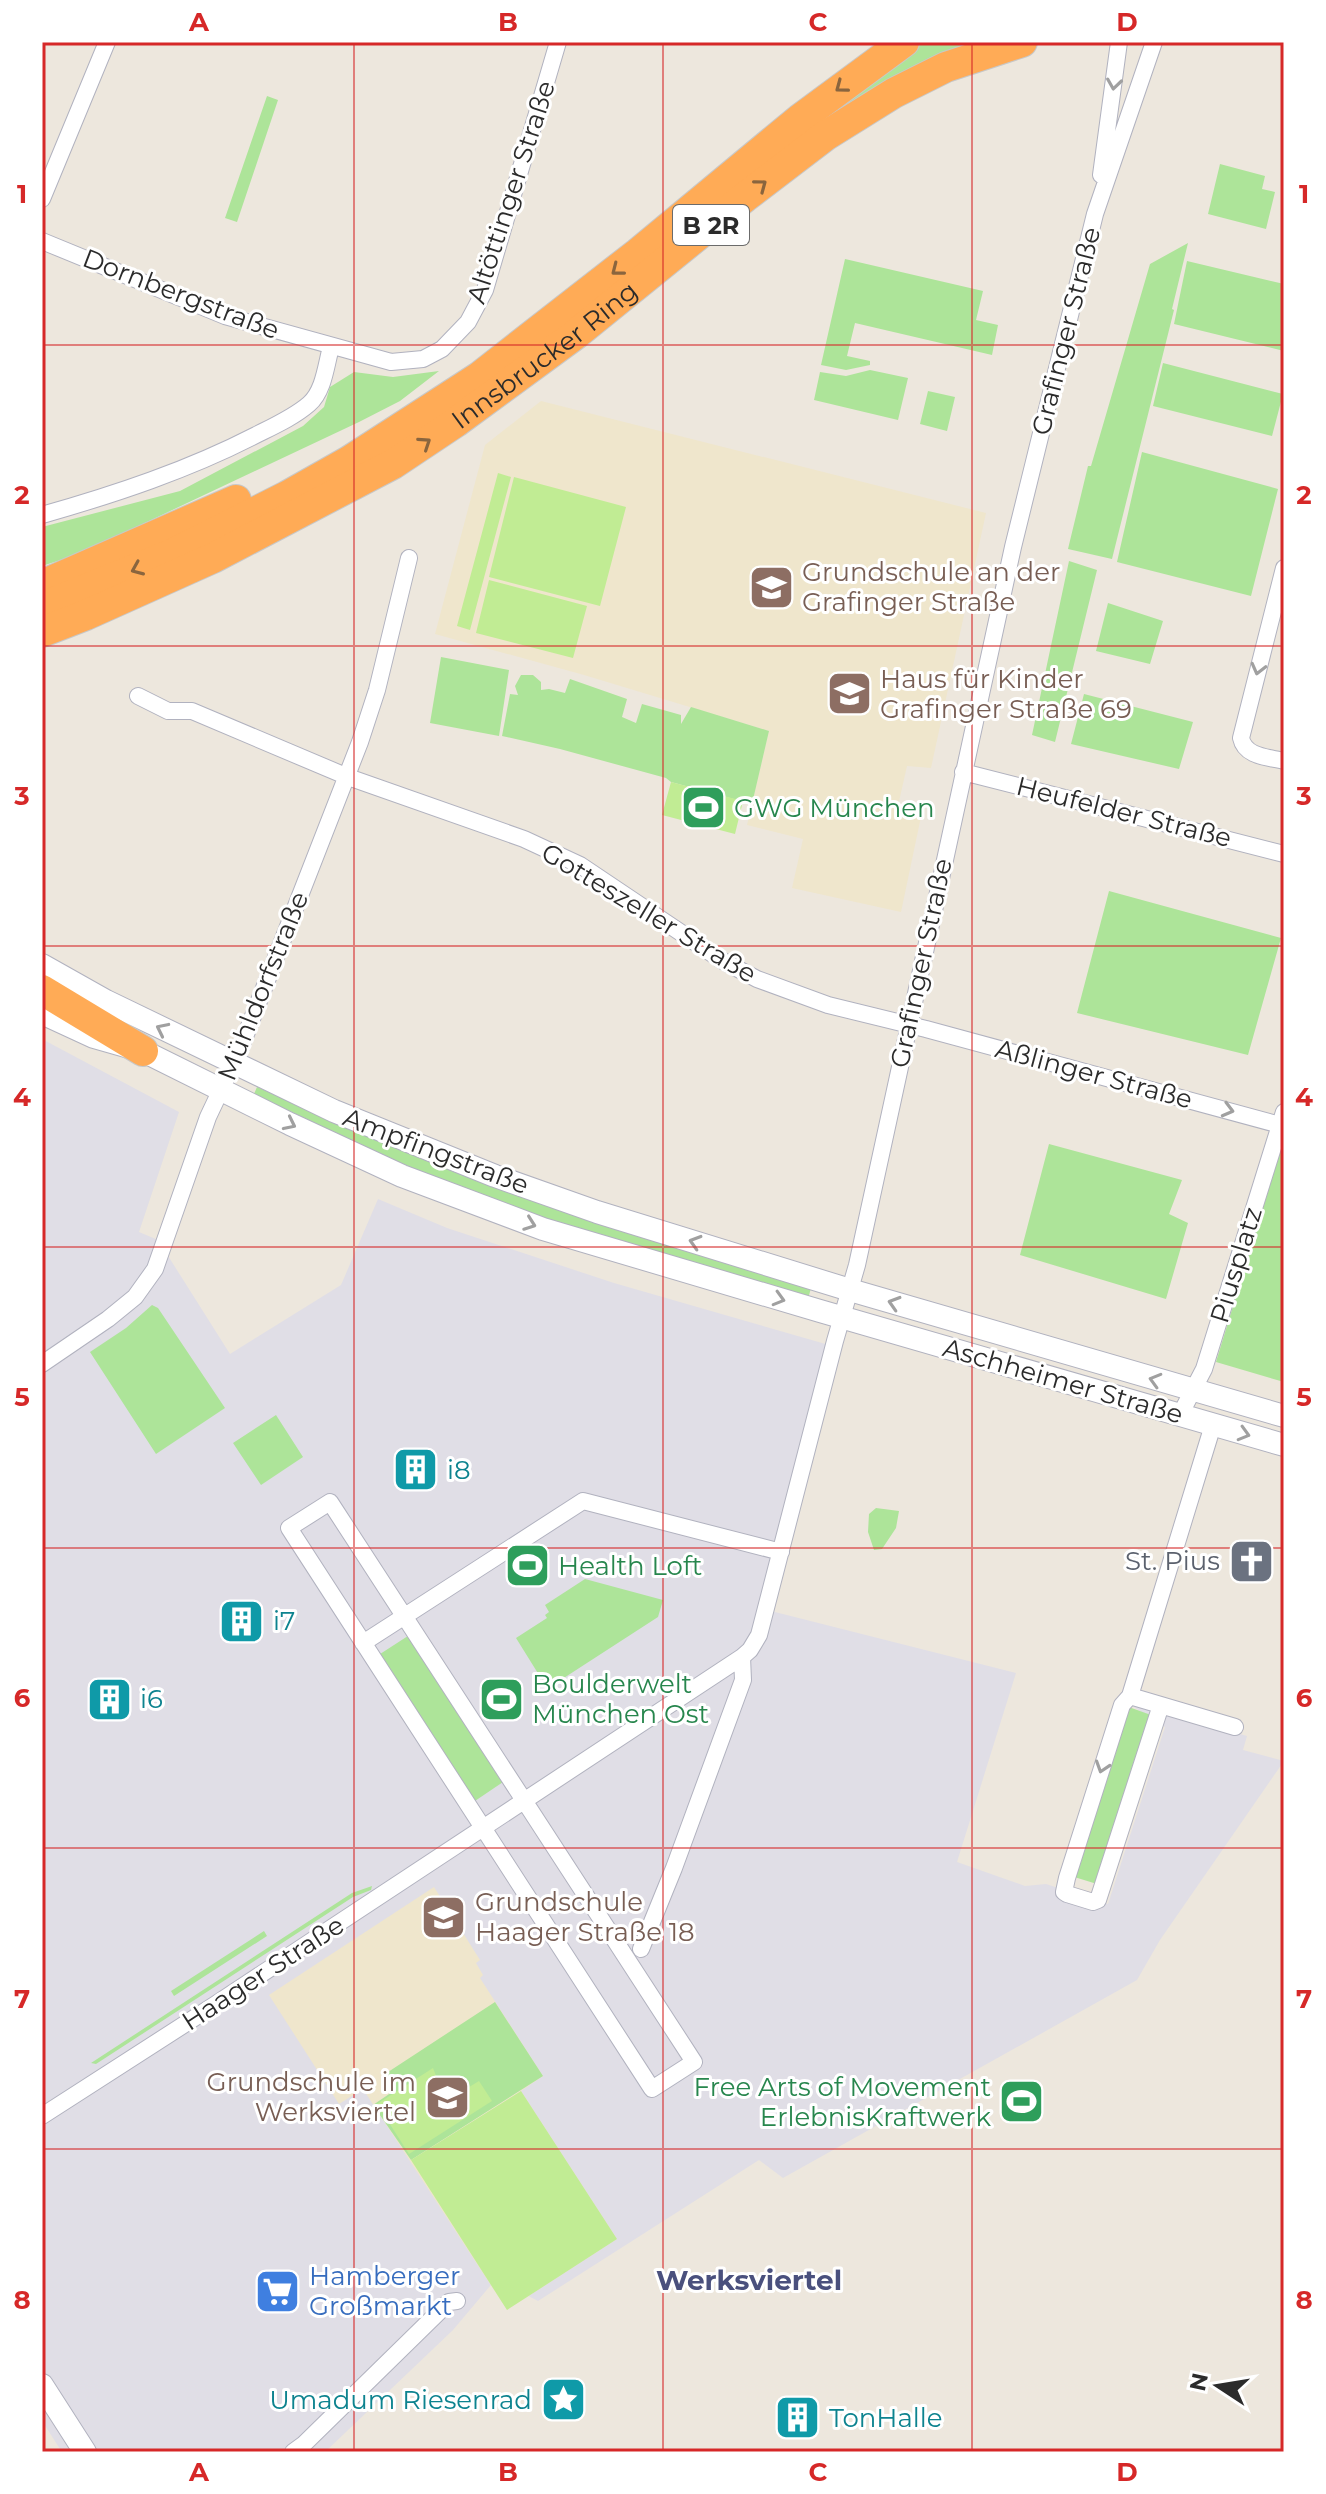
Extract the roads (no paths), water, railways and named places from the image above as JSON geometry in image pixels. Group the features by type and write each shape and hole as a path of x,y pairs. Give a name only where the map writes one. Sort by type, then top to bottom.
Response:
{"highway":[{"name":"Innsbrucker Ring","path":"42,607 185,547 287,496 403,427 479,377 638,253 801,118 904,42"},
{"name":"Innsbrucker Ring","path":"42,632 213,558 393,464 576,334 825,136 894,93 946,67 1022,42"},
{"path":"42,585 155,537 352,446 403,427"},
{"path":"42,648 154,606 254,557 342,506 393,464"},
{"path":"42,990 143,1051"}],"main road":[{"name":"Ampfingstraße","path":"42,965 106,1001 334,1111 495,1176 597,1212 850,1290"},
{"name":"Ampfingstraße","path":"42,1013 94,1037 143,1051 402,1176 481,1207 543,1229 842,1318"},
{"name":"Aschheimer Straße","path":"850,1290 1284,1416"},
{"name":"Aschheimer Straße","path":"842,1318 1284,1445"},
{"path":"42,2385 85,2452"}],"street":[{"path":"42,199 107,42"},
{"name":"Altöttinger Straße","path":"455,338 468,322 485,290 558,42"},
{"name":"Grafinger Straße","path":"1095,214 1119,42"},
{"name":"Grafinger Straße","path":"524,1801 742,1657 759,1635 850,1290 1013,547 1095,214 1154,42"},
{"name":"Dornbergstraße","path":"42,241 225,316 391,362 423,359 455,338"},
{"path":"42,515 170,475 284,421 312,402 322,383 331,347"},
{"name":"Mühldorfstraße","path":"42,1364 135,1297 155,1269 208,1117 348,777 377,690 409,558"},
{"path":"1284,568 1241,738 1242,746 1250,753 1284,761"},
{"name":"Gotteszeller Straße","path":"138,696 168,711 192,711 348,777 519,837 580,865 723,961 757,979 828,1005 908,1024"},
{"name":"Heufelder Straße","path":"963,772 1284,854"},
{"name":"Aßlinger Straße","path":"908,1024 1282,1118"},
{"name":"Piusplatz","path":"1180,1415 1204,1369 1282,1118"},
{"path":"1161,1705 1098,1900 1093,1902 1067,1894 1064,1887 1122,1705 1130,1696 1213,1425"},
{"path":"363,1643 583,1501 781,1552"},
{"path":"330,1502 404,1615 694,2062 652,2089 289,1528 330,1502"},
{"name":"Grafinger Straße","path":"641,1949 743,1680 742,1657"},
{"path":"1130,1696 1235,1727"},
{"name":"Haager Straße","path":"42,2116 524,1801"},
{"path":"293,2452 449,2302 457,2301"}],"place":[{"name":"Grundschule an der Grafinger Straße","path":"771,587"},
{"name":"Haus für Kinder Grafinger Straße 69","path":"849,694"},
{"name":"GWG München","path":"703,808"},
{"name":"i8","path":"416,1470"},
{"name":"St. Pius","path":"1251,1561"},
{"name":"Health Loft","path":"527,1566"},
{"name":"i7","path":"242,1621"},
{"name":"i6","path":"109,1699"},
{"name":"Boulderwelt München Ost","path":"501,1699"},
{"name":"Grundschule Haager Straße 18","path":"444,1917"},
{"name":"Grundschule im Werksviertel","path":"447,2097"},
{"name":"Free Arts of Movement ErlebnisKraftwerk","path":"1022,2102"},
{"name":"Hamberger Großmarkt","path":"278,2291"},
{"name":"Umadum Riesenrad","path":"563,2400"},
{"name":"TonHalle","path":"798,2418"}],"district":[{"name":"Werksviertel","path":"749,2280"}]}
